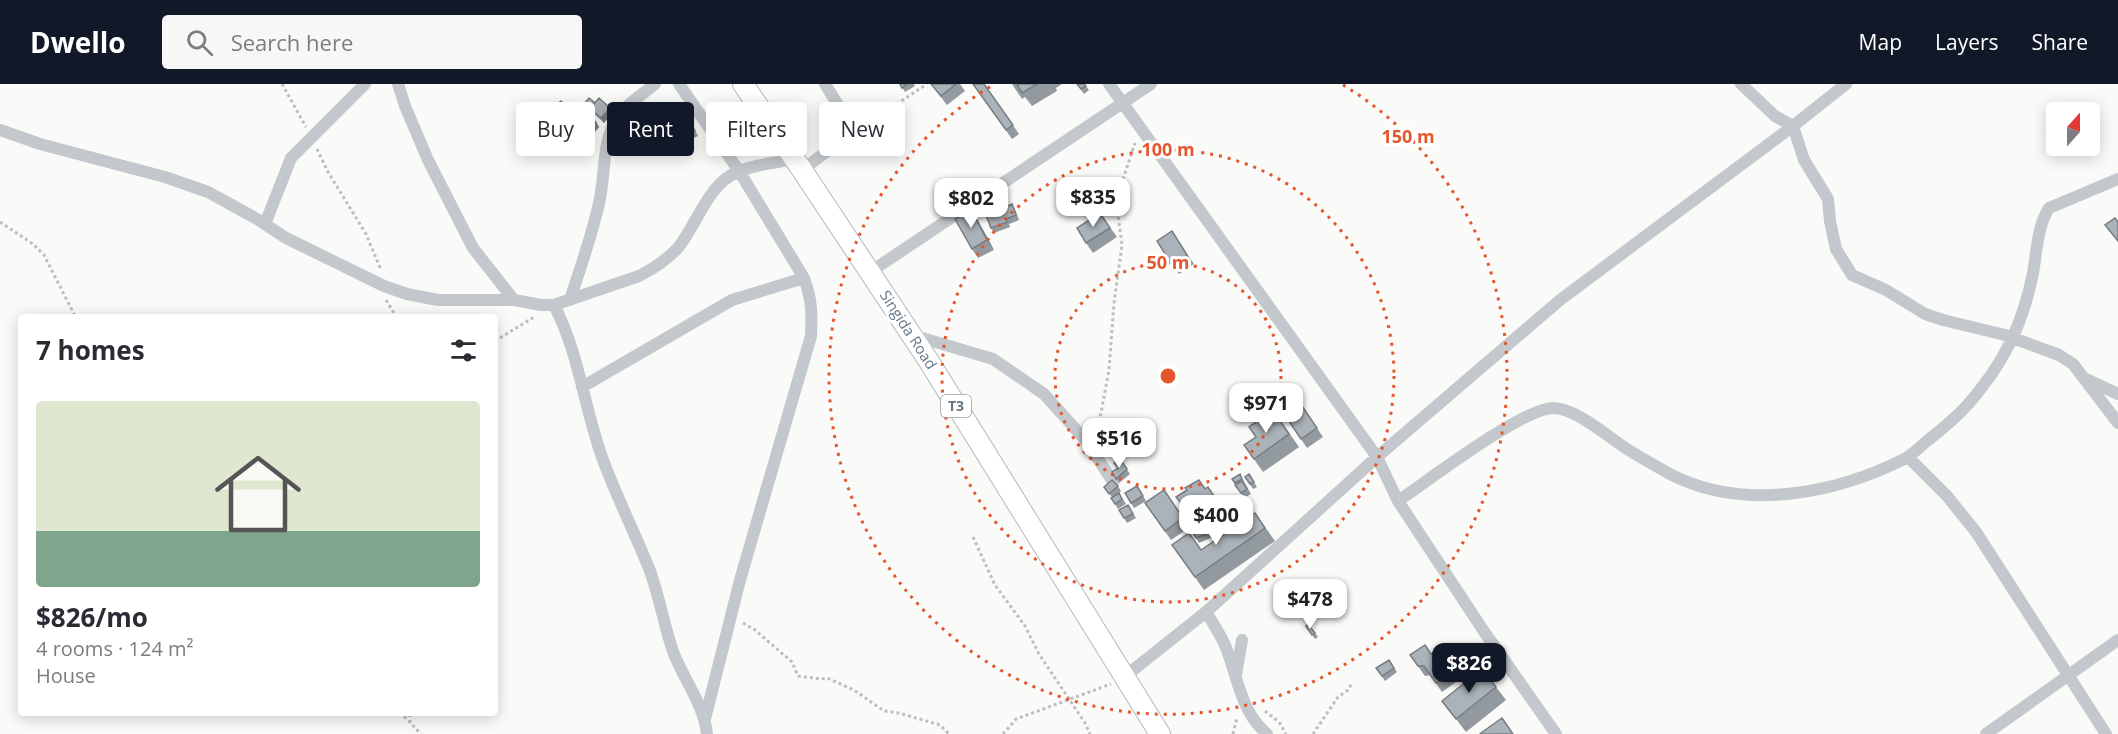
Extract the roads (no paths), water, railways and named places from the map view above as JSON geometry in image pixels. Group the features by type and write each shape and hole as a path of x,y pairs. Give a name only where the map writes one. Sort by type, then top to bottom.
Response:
{"highway":[{"name":"Singida Road","path":"743,84 911,335 1160,734"}],"street":[{"path":"265,224 291,158 365,84"},
{"path":"398,84 428,160 472,248 514,300"},
{"path":"570,300 600,201 606,148 611,130 625,107 655,84"},
{"path":"679,84 739,171 804,278 813,312 810,336 740,580 705,719"},
{"path":"0,130 40,144 185,183 208,192 286,238 381,285 407,294 438,300 514,300 554,305 639,276 667,258 678,248 721,182 739,171 798,164 838,142 848,132 843,113 825,84"},
{"path":"1109,84 1377,457 1398,501 1483,630 1556,734"},
{"path":"870,272 1151,84"},
{"path":"1741,84 1775,116 1793,126 1804,160 1828,199 1836,249 1852,275 1886,290 1924,314 2014,338 2059,356 2073,364 2118,423"},
{"path":"1123,678 1206,612 1377,457 1560,300 1846,84"},
{"path":"1398,501 1518,421 1552,408 1565,410 1578,416 1629,450 1673,475 1707,489 1730,494 1793,493 1827,487 1863,476 1908,457 1968,406 2014,338 2030,284 2040,225 2049,208 2118,179"},
{"path":"582,387 732,300 804,278"},
{"path":"554,305 571,340 603,459 651,574 666,633 705,719 707,734"},
{"path":"911,335 993,359 1044,394 1087,442 1113,482"},
{"path":"2085,379 2118,394"},
{"path":"1908,457 1947,496 1976,532 2106,734"},
{"path":"1206,612 1224,643 1243,701 1252,719 1267,734"},
{"path":"1236,676 1242,640"},
{"path":"1986,734 2118,640"}]}
